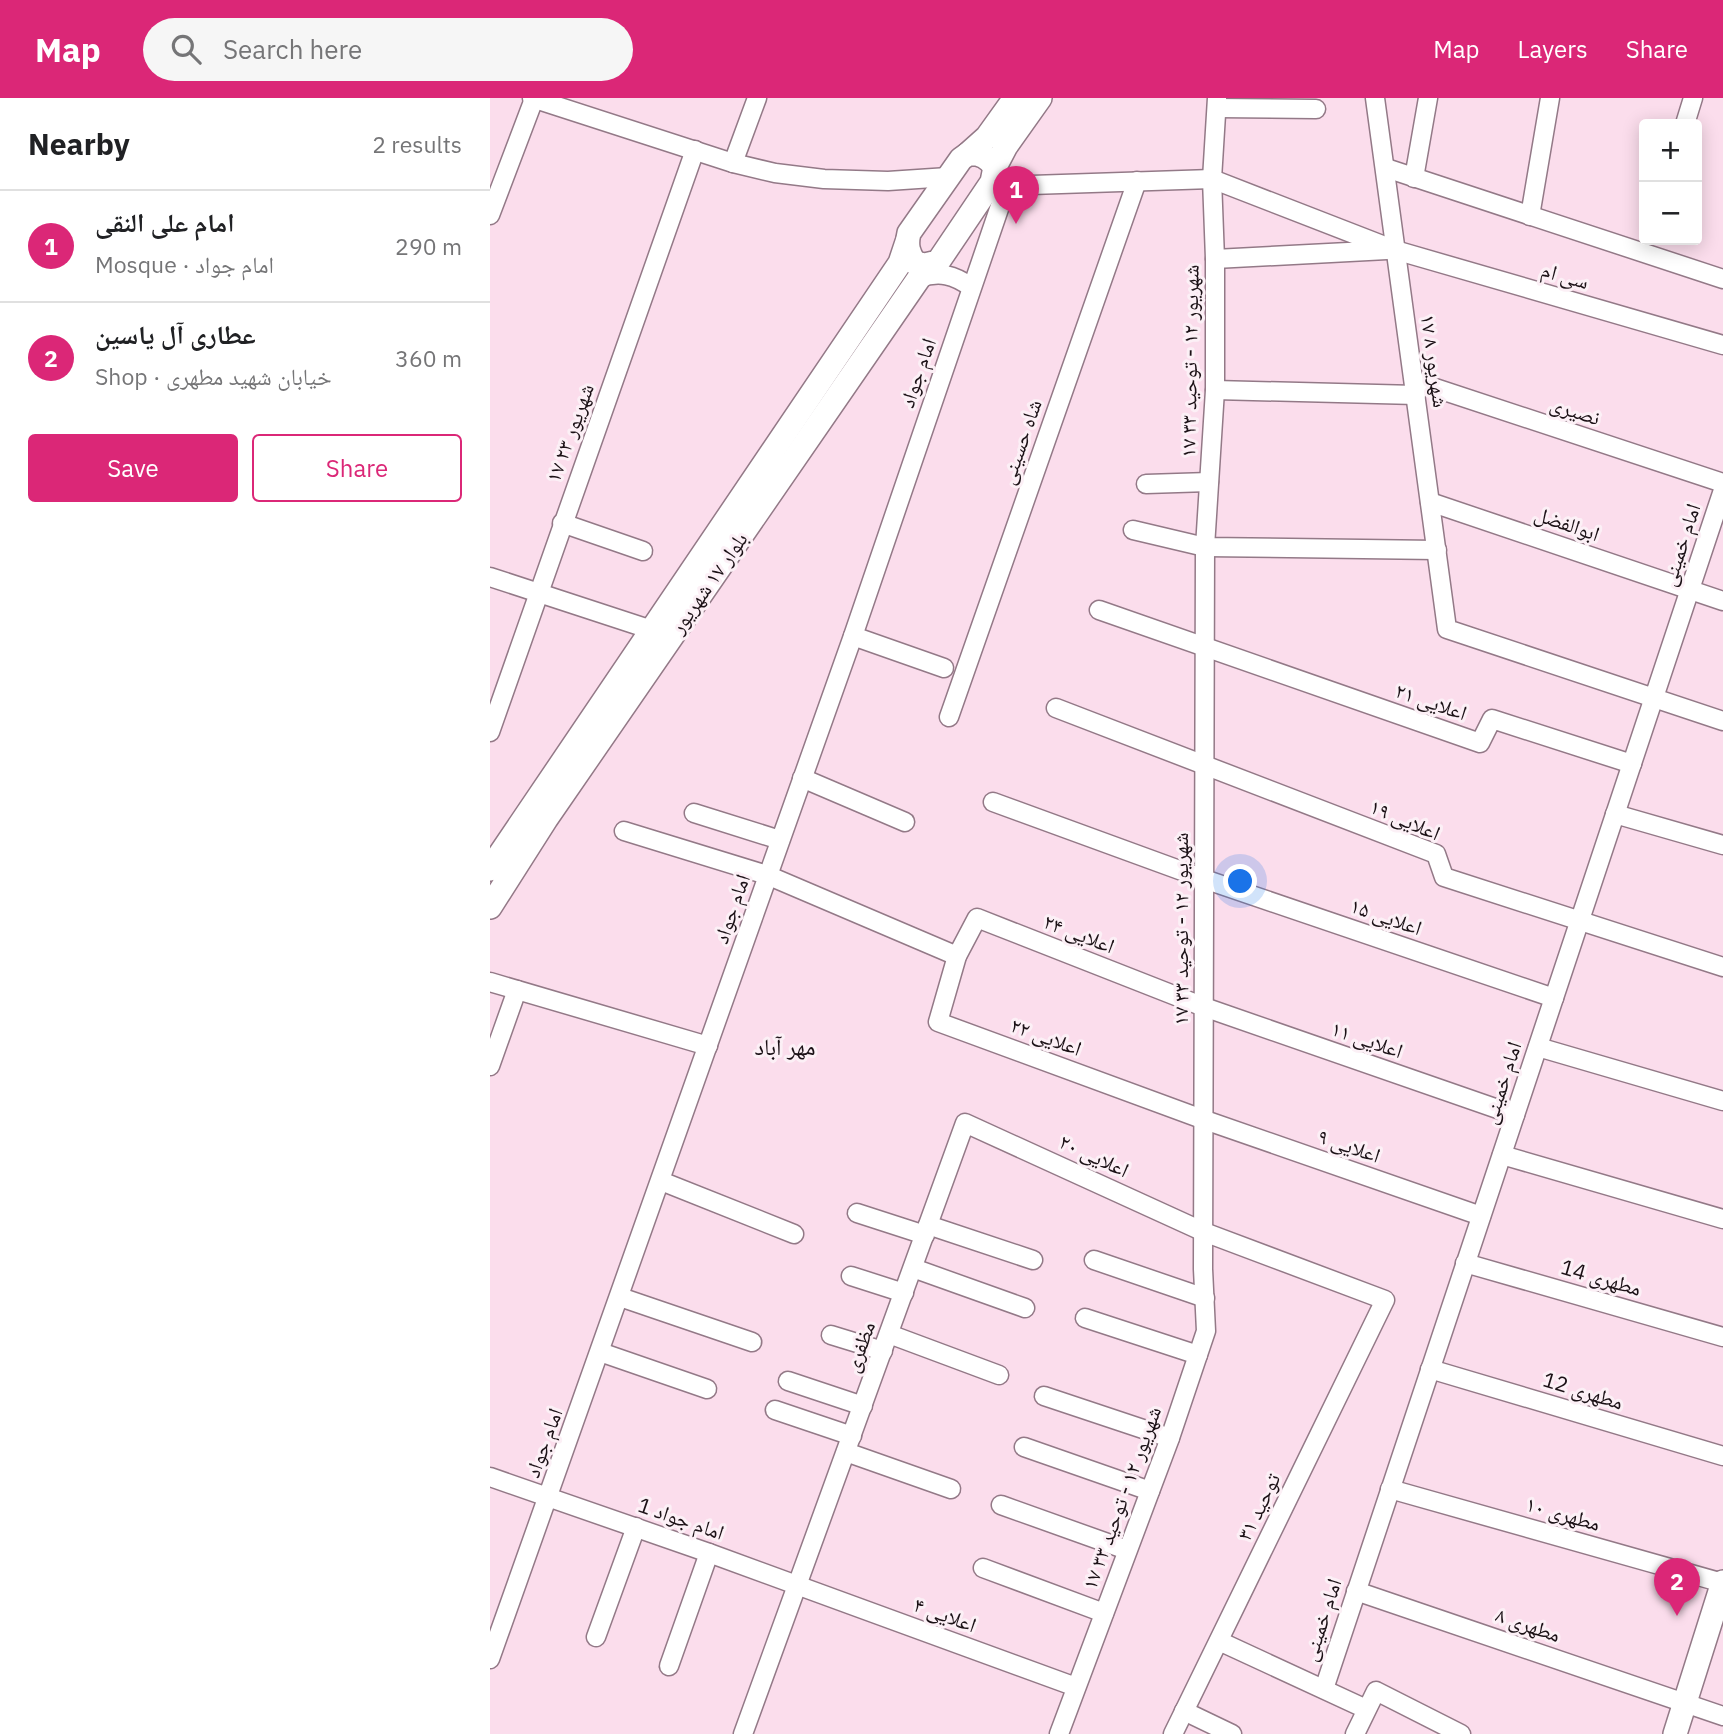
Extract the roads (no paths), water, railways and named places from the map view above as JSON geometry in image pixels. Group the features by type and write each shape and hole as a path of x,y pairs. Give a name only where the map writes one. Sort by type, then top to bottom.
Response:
{"main road":[{"path":"968,154 987,137 1016,98"},
{"path":"997,174 1006,146 1040,98"},
{"path":"968,154 981,154 997,174"},
{"name":"بلوار ۱۷ شهریور","path":"490,869 900,263 909,233 961,159 968,154"},
{"name":"بلوار ۱۷ شهریور","path":"490,907 546,819 927,271 943,256 997,174"},
{"path":"907,242 915,263 925,265 927,271"},
{"path":"1675,1734 1723,1582"}],"street":[{"path":"490,215 533,98 733,163 775,173 824,179 888,181 948,177"},
{"path":"733,163 757,98"},
{"name":"۱۷ شهریور ۸","path":"1375,98 1447,629 1654,699"},
{"path":"1414,177 1428,98"},
{"path":"1530,216 1550,98"},
{"path":"1687,119 1693,98"},
{"path":"1217,103 1317,109"},
{"name":"۱۷ شهریور ۱۲ - توحید ۳۳","path":"1059,1734 1170,1438 1206,1331 1202,1119 1204,646 1205,547 1215,390 1212,179 1217,103"},
{"name":"۱۷ شهریور ۲۳","path":"490,732 695,150"},
{"path":"1386,168 1530,216 1644,246 1723,279"},
{"path":"997,174 1137,181 1212,179 1395,250"},
{"name":"امام جواد","path":"490,1659 853,636 1001,203 997,174"},
{"name":"شاه حسینی","path":"949,717 1137,181"},
{"path":"1215,259 1395,250"},
{"name":"سی ام","path":"1395,250 1723,345"},
{"path":"927,271 947,274 971,286"},
{"name":"نصیری","path":"1215,390 1415,388 1723,483"},
{"path":"1146,484 1209,482"},
{"name":"امام خمینی","path":"1324,1689 1723,491"},
{"name":"ابوالفضل","path":"1430,502 1723,601"},
{"path":"562,523 643,551"},
{"path":"1133,530 1205,547 1437,550"},
{"path":"490,578 652,630"},
{"path":"1099,610 1204,646"},
{"path":"853,636 944,668"},
{"name":"اعلایی ۲۱","path":"1204,646 1480,743 1493,719 1632,764"},
{"path":"1654,699 1723,721"},
{"path":"1056,708 1203,766"},
{"name":"اعلایی ۱۹","path":"1203,766 1436,854 1444,877 1579,922"},
{"path":"802,778 905,822"},
{"name":"اعلایی ۱۵","path":"993,802 1204,879 1554,998"},
{"path":"694,813 780,840"},
{"path":"1615,814 1723,845"},
{"path":"624,831 767,875 957,956"},
{"name":"اعلایی ۲۴","path":"957,956 977,918 1204,1007"},
{"path":"1579,922 1723,967"},
{"name":"اعلایی ۲۲","path":"957,956 938,1022 1202,1119"},
{"path":"490,982 709,1046"},
{"path":"490,1066 517,990"},
{"name":"اعلایی ۱۱","path":"1204,1007 1515,1115"},
{"path":"1538,1047 1723,1101"},
{"name":"اعلایی ۹","path":"1202,1119 1481,1216"},
{"name":"اعلایی ۲۰","path":"965,1123 1204,1232 1385,1300"},
{"name":"مظفری","path":"743,1734 965,1123"},
{"path":"1502,1154 1723,1219"},
{"path":"661,1181 794,1234"},
{"path":"858,1213 1033,1260"},
{"path":"1094,1260 1205,1298"},
{"name":"مطهری 14","path":"1465,1263 1723,1337"},
{"path":"913,1268 1025,1308"},
{"path":"851,1276 904,1293"},
{"path":"620,1297 752,1342"},
{"name":"توحید ۳۱","path":"1173,1734 1385,1300"},
{"path":"1085,1318 1198,1355"},
{"path":"831,1335 886,1343 999,1375"},
{"path":"600,1352 707,1388"},
{"name":"مطهری 12","path":"1430,1369 1723,1456"},
{"path":"788,1381 863,1406"},
{"path":"1044,1396 1170,1438"},
{"path":"775,1410 951,1489"},
{"path":"1024,1447 1150,1491"},
{"name":"امام جواد 1","path":"490,1477 797,1586"},
{"name":"مطهری ۱۰","path":"1390,1489 1723,1582"},
{"path":"1001,1505 1128,1550"},
{"path":"596,1637 636,1527"},
{"path":"669,1666 709,1553"},
{"path":"983,1568 1104,1613"},
{"name":"اعلایی ۴","path":"797,1586 1076,1688"},
{"name":"مطهری ۸","path":"1356,1591 1723,1716"},
{"path":"1219,1641 1366,1709"},
{"path":"1355,1734 1376,1691 1461,1734"},
{"path":"1184,1710 1232,1734"}],"place":[{"name":"امام علی النقی","path":"1016,224"},
{"name":"عطاری آل یاسین","path":"1677,1616"}],"district":[{"name":"مهر آباد","path":"785,1047"}]}
